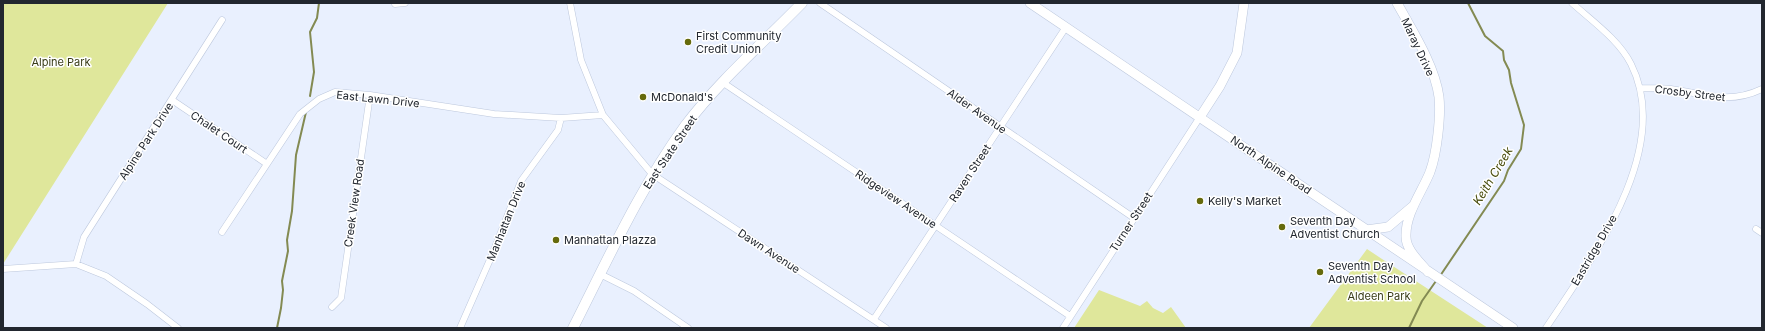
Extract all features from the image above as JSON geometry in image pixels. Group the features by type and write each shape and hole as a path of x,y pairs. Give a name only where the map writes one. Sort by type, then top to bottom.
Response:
{"main road":[{"name":"East State Street","path":"573,328 652,174 686,126 722,82 802,3"},
{"name":"North Alpine Road","path":"1030,3 1513,328"},
{"path":"1200,117 1223,82 1237,53 1244,3"},
{"name":"Maray Drive","path":"1397,3 1430,67 1439,97 1437,140 1434,156 1430,171 1413,206"},
{"path":"1366,230 1388,227 1413,206"},
{"path":"1413,206 1406,236 1408,247 1428,272"}],"street":[{"path":"395,4 406,3"},
{"name":"Dawn Avenue","path":"570,3 581,60 603,115 652,174 886,328"},
{"name":"Alder Avenue","path":"820,3 1134,218"},
{"name":"Eastridge Drive","path":"1546,328 1608,230 1622,201 1638,152 1643,131 1644,111 1640,88 1633,68 1623,52 1572,3"},
{"name":"Alpine Park Drive","path":"76,264 84,237 222,20"},
{"name":"Raven Street","path":"874,319 1066,28"},
{"name":"Ridgeview Avenue","path":"722,82 1070,316"},
{"name":"Crosby Street","path":"1640,88 1672,89 1723,98 1744,96 1762,89"},
{"name":"East Lawn Drive","path":"222,232 300,114 319,98 335,92 370,95 494,114 561,118 603,115"},
{"name":"Creek View Road","path":"332,307 341,298 370,95"},
{"name":"Chalet Court","path":"172,100 267,164"},
{"name":"Turner Street","path":"1063,328 1200,117"},
{"name":"Manhattan Drive","path":"460,328 492,255 521,181 558,130 561,118"},
{"path":"1756,229 1762,233"},
{"path":"3,269 76,264 106,276 147,304 178,328"},
{"path":"600,274 634,290 688,328"}],"green space":[{"name":"Alpine Park","path":"3,3 168,3 3,264"},
{"name":"Aldeen Park","path":"1367,249 1382,259 1488,328 1309,328"},
{"path":"1099,290 1140,306 1147,301 1153,308 1163,313 1171,307 1186,328 1074,328"}],"waterway":[{"path":"310,96 314,72 310,32 317,18 319,3"},
{"name":"Keith Creek","path":"1440,276 1504,181 1508,170 1521,149 1524,125 1511,83 1509,70 1504,60 1503,51 1485,36 1468,3"},
{"path":"277,328 283,290 282,281 288,251 287,240 292,211 296,155 306,112"},
{"name":"Keith Creek","path":"1409,328 1422,301 1436,281"}],"place":[{"name":"First Community Credit Union","path":"688,42"},
{"name":"McDonald's","path":"643,97"},
{"name":"Kelly's Market","path":"1200,201"},
{"name":"Seventh Day Adventist Church","path":"1282,227"},
{"name":"Manhattan Plazza","path":"556,240"},
{"name":"Seventh Day Adventist School","path":"1320,272"}]}
